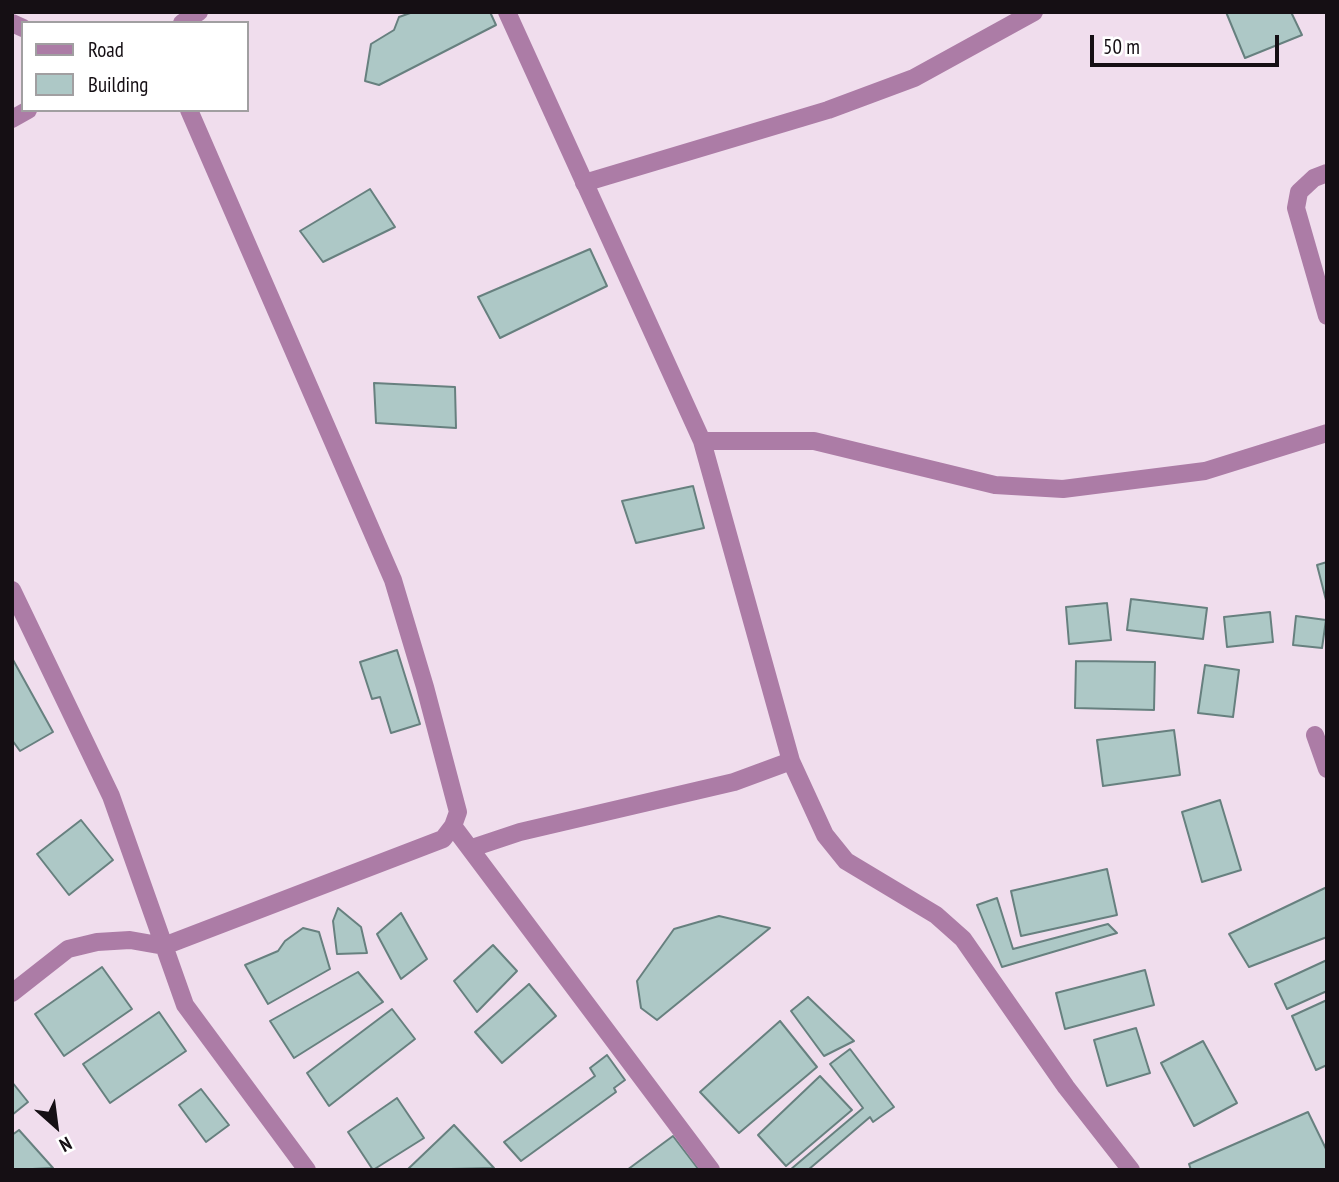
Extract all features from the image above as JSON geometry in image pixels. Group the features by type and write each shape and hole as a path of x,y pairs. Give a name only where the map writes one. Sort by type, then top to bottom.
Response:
{"street":[{"path":"507,12 702,442 791,761 825,835 846,861 936,915 963,939 1066,1087 1130,1170"},
{"path":"584,183 828,110 902,83 979,45 1034,12"},
{"path":"12,993 68,949 97,942 130,940 164,946 443,839 453,826 458,812 393,580 190,112"},
{"path":"1327,173 1314,178 1299,192 1296,208 1327,316"},
{"path":"702,442 814,441 995,485 1063,489 1131,483 1205,471 1327,433"},
{"path":"12,590 111,796 185,1005 219,1055 307,1170"},
{"path":"1315,735 1327,769"},
{"path":"472,848 520,832 734,782 791,761"},
{"path":"453,826 711,1170"}],"building":[{"path":"413,12 490,12 496,25 379,85 365,81 371,44 394,30 399,17"},
{"path":"1226,12 1291,12 1302,35 1245,58"},
{"path":"370,189 395,227 323,262 300,231"},
{"path":"590,249 607,286 500,338 478,297"},
{"path":"374,383 455,387 456,428 376,423"},
{"path":"693,486 704,528 636,543 622,501"},
{"path":"1327,562 1327,604 1317,565"},
{"path":"1131,599 1207,608 1203,639 1127,630"},
{"path":"1107,603 1111,640 1069,644 1066,607"},
{"path":"1270,612 1273,642 1227,647 1224,617"},
{"path":"1296,616 1326,620 1322,648 1293,645"},
{"path":"397,650 420,724 391,733 380,697 372,699 360,662"},
{"path":"12,658 53,732 20,751 12,740"},
{"path":"1076,661 1155,662 1154,710 1075,708"},
{"path":"1205,665 1239,670 1233,717 1198,713"},
{"path":"1174,730 1180,775 1103,786 1097,740"},
{"path":"1220,800 1241,870 1202,882 1182,812"},
{"path":"81,820 113,860 69,895 37,854"},
{"path":"1107,869 1117,915 1021,936 1011,891"},
{"path":"1327,887 1327,937 1249,967 1229,934"},
{"path":"997,898 1013,949 1108,924 1117,933 1002,967 977,905"},
{"path":"338,908 361,927 367,953 337,954 333,921"},
{"path":"401,913 427,959 401,979 377,934"},
{"path":"719,916 770,928 657,1020 641,1008 637,981 674,929"},
{"path":"303,928 319,932 330,969 268,1004 245,965 278,951 285,941"},
{"path":"493,945 517,971 477,1012 454,981"},
{"path":"1327,960 1327,991 1287,1009 1275,984"},
{"path":"102,967 132,1009 64,1056 35,1014"},
{"path":"1145,970 1154,1005 1065,1029 1056,993"},
{"path":"358,972 383,1002 294,1058 270,1021"},
{"path":"529,984 556,1016 502,1063 475,1032"},
{"path":"808,997 854,1041 824,1056 791,1011"},
{"path":"1327,1000 1327,1065 1316,1070 1292,1016"},
{"path":"392,1009 415,1039 329,1106 307,1073"},
{"path":"159,1012 186,1051 110,1103 83,1064"},
{"path":"780,1021 817,1067 739,1133 700,1092"},
{"path":"1136,1028 1150,1073 1107,1086 1094,1040"},
{"path":"1203,1041 1237,1103 1194,1126 1161,1063"},
{"path":"850,1049 894,1107 873,1122 870,1117 808,1170 790,1170 863,1108 830,1064"},
{"path":"607,1055 625,1080 614,1088 616,1092 521,1161 504,1142 595,1076 590,1068"},
{"path":"820,1076 852,1110 786,1166 758,1135"},
{"path":"12,1082 28,1102 12,1115"},
{"path":"201,1089 229,1125 206,1142 179,1105"},
{"path":"397,1098 424,1138 373,1170 348,1132"},
{"path":"1308,1112 1327,1151 1327,1170 1191,1170 1189,1164"},
{"path":"454,1125 494,1168 407,1170"},
{"path":"19,1130 53,1168 12,1170 12,1135"},
{"path":"673,1136 699,1170 627,1170"}]}
